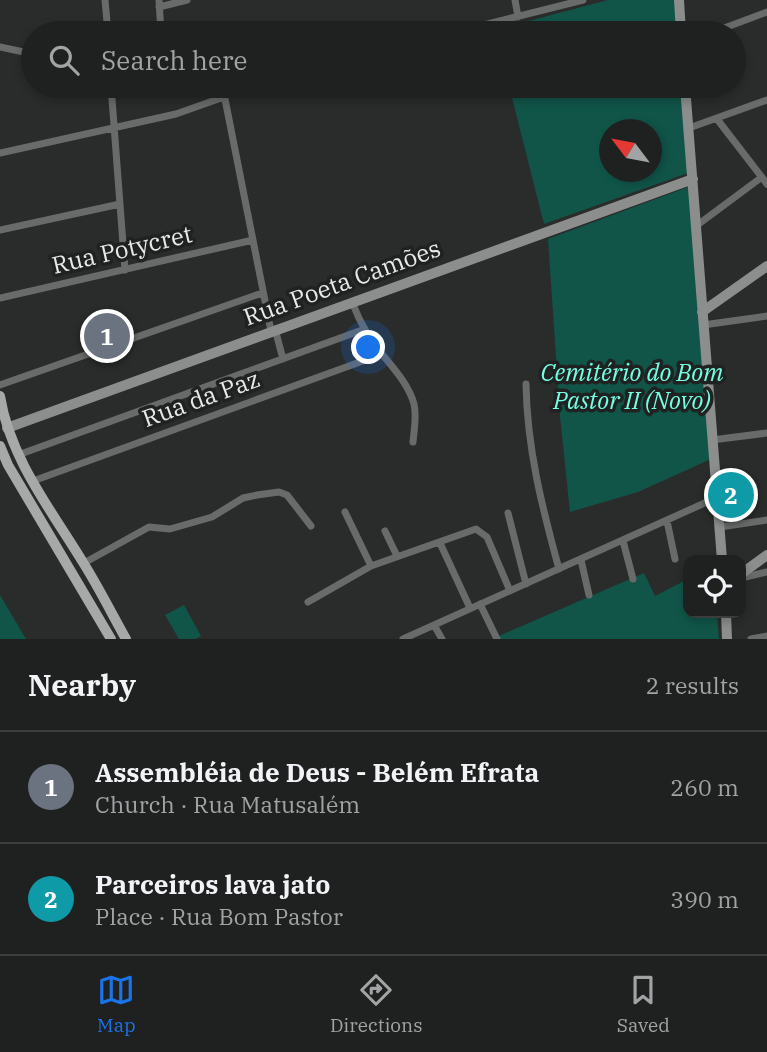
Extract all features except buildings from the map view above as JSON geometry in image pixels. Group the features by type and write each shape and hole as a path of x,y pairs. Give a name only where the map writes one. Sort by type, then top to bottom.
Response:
{"main road":[{"path":"0,396 7,428 18,455 84,563 126,639"},
{"path":"0,446 8,465 111,639"},
{"path":"48,534 61,528"}],"street":[{"path":"105,0 107,21"},
{"path":"160,21 159,3 187,0"},
{"path":"515,0 518,17"},
{"path":"502,21 583,0"},
{"path":"681,21 682,2"},
{"path":"743,21 767,12"},
{"path":"0,47 21,51"},
{"path":"112,98 125,270"},
{"path":"0,153 199,107 215,98"},
{"path":"225,98 262,293 283,359"},
{"path":"686,98 722,555"},
{"path":"689,128 767,100"},
{"path":"696,226 764,180 717,119"},
{"name":"Rua Poeta Camões","path":"7,428 693,179"},
{"path":"0,230 120,204"},
{"name":"Rua Potycret","path":"0,298 253,240"},
{"path":"702,319 767,266"},
{"path":"725,300 767,274"},
{"path":"0,385 262,293"},
{"path":"352,302 365,329 397,371 411,396 416,418 413,443"},
{"path":"702,319 767,316"},
{"path":"18,455 365,329"},
{"name":"Rua da Paz","path":"33,481 382,354"},
{"path":"526,384 534,471 559,569"},
{"path":"712,440 767,433"},
{"path":"84,563 149,527 170,529 212,517 243,498 257,495 279,492 287,495 311,526"},
{"path":"403,639 718,497"},
{"path":"345,512 371,566"},
{"path":"508,513 526,584"},
{"path":"720,527 767,520"},
{"path":"667,521 675,559"},
{"path":"308,602 371,566 471,530 482,532 487,537 510,591"},
{"path":"384,531 397,556"},
{"path":"622,541 633,579"},
{"path":"440,543 470,608"},
{"path":"746,572 767,555"},
{"path":"581,559 589,595"},
{"path":"746,575 767,572"},
{"path":"480,604 497,639"},
{"path":"726,618 727,639"},
{"path":"434,625 442,639"},
{"path":"751,639 767,636"}],"green space":[{"path":"608,0 677,0 678,21 529,21"},
{"path":"512,98 683,98 688,173 544,224"},
{"name":"Cemitério do Bom Pastor II (Novo)","path":"691,186 711,459 638,492 570,512 560,416 548,239"},
{"path":"644,573 655,596 683,582 683,618 717,618 719,639 492,639"},
{"path":"0,595 26,639 0,639"},
{"path":"184,605 201,636 195,639 179,639 165,615"}],"place":[{"name":"Assembléia de Deus - Belém Efrata","path":"107,336"},
{"name":"Parceiros lava jato","path":"731,495"}]}
